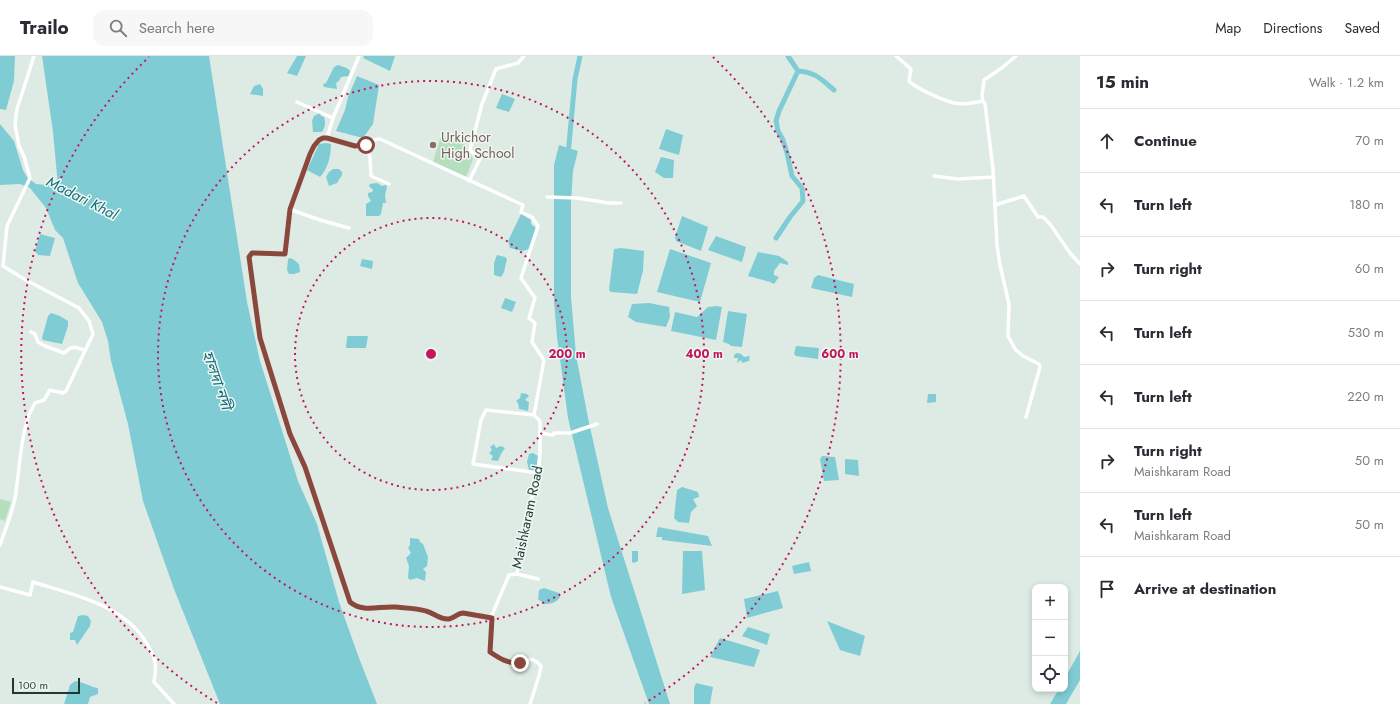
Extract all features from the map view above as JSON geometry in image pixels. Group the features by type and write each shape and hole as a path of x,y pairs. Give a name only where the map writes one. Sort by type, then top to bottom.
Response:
{"street":[{"path":"0,545 15,500 24,438 35,403 44,400 50,390 63,393 66,391 93,334 88,321 79,308 2,266 7,226 30,178 24,156 19,146 15,124 34,56"},
{"path":"327,138 333,118 359,56"},
{"path":"492,618 459,613 450,619 436,616 427,611 394,607 367,609 360,608 350,602 305,467 290,434 260,338 249,257 252,253 285,254 290,209 314,146 319,140 327,138 350,145 366,145 376,139 380,139 469,180 480,160 470,150 482,104 496,69 518,63 524,56"},
{"path":"896,56 911,69 909,81 931,94 955,103 983,101"},
{"path":"1016,56 1003,68 984,80 982,96 986,111 994,177 997,245 1009,304 1008,332 1015,349 1037,363 1040,367 1026,417"},
{"path":"296,102 333,118"},
{"path":"366,145 370,157 371,176 389,184"},
{"path":"934,176 953,179 994,177"},
{"name":"Maishkaram Road","path":"469,180 522,206 521,212 532,216 538,226 521,278 535,298 529,318 536,323 532,342 544,360 534,414 540,422 538,473 524,523 517,574 509,575 492,618 490,652 500,659 514,664 528,659 538,662 540,666 539,676 530,704"},
{"path":"995,205 1024,196 1038,217 1043,217 1050,224 1070,253 1080,264"},
{"path":"548,197 577,198 609,203 621,203"},
{"path":"290,209 320,220 349,228"},
{"path":"31,332 35,334 38,342 64,353 72,346 85,350"},
{"path":"534,414 486,410 482,420 473,464 538,473"},
{"path":"540,433 552,435 554,433 570,433 597,424"},
{"path":"517,574 538,579"},
{"path":"0,586 30,595 33,582 87,599 115,611 131,622 142,635 156,661 157,668 154,682 174,704"}],"green space":[{"path":"441,136 465,145 473,159 466,177 433,162"},
{"path":"0,499 11,502 5,521 0,519"}],"water":[{"path":"0,56 15,56 14,81 6,110 0,109"},
{"path":"42,56 209,56 247,302 260,361 298,481 317,524 339,602 377,704 220,704 174,589 143,501 128,424 102,322 78,283 63,238 55,230 46,208 30,188 20,184 0,185 0,124 14,141 23,170 27,177 36,184 58,186 53,132"},
{"path":"297,56 306,56 297,76 287,73"},
{"path":"364,56 395,56 390,71 363,58"},
{"path":"338,65 347,68 350,71 349,76 341,77 336,83 337,89 324,87 323,84 326,83 334,67"},
{"path":"357,76 379,85 373,124 363,138 336,131"},
{"path":"260,84 263,89 263,96 250,94 254,86"},
{"path":"502,94 515,99 509,112 496,108"},
{"path":"320,113 325,119 324,129 322,132 313,132 312,121 314,116"},
{"path":"666,129 683,135 679,155 659,149"},
{"path":"319,144 331,144 330,157 323,174 320,177 307,170"},
{"path":"559,145 578,151 573,171 571,203 571,297 576,355 588,418 608,508 670,704 649,704 611,597 568,418 557,337 554,301 554,165"},
{"path":"661,157 674,160 673,178 664,178 655,172"},
{"path":"333,169 339,169 342,172 342,175 337,183 329,186 326,177"},
{"path":"377,183 382,186 386,185 387,187 385,195 386,203 383,203 381,214 379,216 366,216 366,204 371,201 368,193 372,192 373,190 369,186 370,184"},
{"path":"521,214 531,220 531,224 536,228 530,249 522,251 510,248 508,241"},
{"path":"682,216 708,227 701,251 676,241 675,237"},
{"path":"40,234 55,238 50,256 38,255 35,251"},
{"path":"716,236 746,247 742,262 708,250"},
{"path":"621,248 644,251 643,271 637,294 611,292 609,290 614,249"},
{"path":"670,249 711,263 700,302 657,292"},
{"path":"758,252 779,256 788,262 788,265 780,263 774,271 774,275 779,277 774,284 748,276"},
{"path":"497,255 507,259 504,272 501,277 494,275 494,263"},
{"path":"290,258 299,264 300,272 289,274 287,270 288,259"},
{"path":"362,259 373,261 372,269 360,266"},
{"path":"818,275 854,284 852,297 811,288 814,278"},
{"path":"505,298 516,302 512,312 501,308"},
{"path":"649,303 669,307 670,317 666,327 636,322 628,317 632,304"},
{"path":"708,307 722,307 716,340 671,331 675,312 697,317"},
{"path":"728,311 747,314 742,347 731,346 723,342"},
{"path":"51,313 68,321 68,326 62,344 43,340 42,338 48,316"},
{"path":"348,336 368,336 366,348 346,348"},
{"path":"796,346 819,348 818,359 796,356 794,354"},
{"path":"737,353 744,357 750,356 749,361 742,363 741,360 737,363 738,358 734,358 734,355"},
{"path":"521,393 529,396 525,400 529,402 528,411 519,409 516,401 520,398"},
{"path":"928,394 936,394 936,402 927,403"},
{"path":"494,444 496,448 501,446 505,448 498,461 491,460 493,456 489,453 492,450 490,447"},
{"path":"533,453 538,456 536,469 534,471 529,470 527,462 529,454"},
{"path":"822,456 835,457 839,480 824,481 820,459"},
{"path":"845,459 858,460 859,476 845,474"},
{"path":"682,487 698,492 699,497 693,499 697,506 691,512 689,523 678,522 674,518 677,490"},
{"path":"658,527 708,536 712,546 662,540 662,537 656,537"},
{"path":"410,538 419,539 423,544 428,557 427,566 423,569 426,572 425,581 417,578 410,580 408,578 409,566 406,558 411,553 408,548 410,545"},
{"path":"632,551 638,551 638,561 634,563 632,562"},
{"path":"683,551 702,551 705,590 682,594"},
{"path":"809,562 811,571 794,574 792,566"},
{"path":"544,588 559,593 560,597 557,601 544,604 538,599 539,590"},
{"path":"778,591 783,608 747,618 744,599"},
{"path":"78,616 88,616 91,621 90,626 77,645 75,640 70,640 70,633 73,632"},
{"path":"827,621 865,636 860,656 840,650"},
{"path":"748,627 770,634 767,645 742,636"},
{"path":"720,638 760,650 754,667 710,657"},
{"path":"1080,651 1080,680 1066,704 1050,704 1057,692 1068,692 1068,673"},
{"path":"75,681 98,688 98,694 90,697 88,704 64,704 70,685"},
{"path":"696,683 713,687 710,704 694,704 694,688"}],"waterway":[{"path":"568,155 575,79 580,56"},
{"path":"776,238 803,201 802,188 792,176 787,153 783,140 778,131 776,121 779,111 798,71 788,56"},
{"path":"798,71 809,73 821,79 834,90"}],"place":[{"name":"Urkichor High School","path":"433,145"}],"route":[{"path":"366,145 355,146 327,138 319,140 310,154 290,209 285,254 252,253 249,257 260,338 290,434 305,467 350,602 355,606 367,609 376,607 394,607 427,611 441,618 450,619 459,613 492,618 490,652 500,659 514,664 520,663"}],"water label":[{"name":"Madari Khal","path":"82,198"},
{"name":"হালদা নদী","path":"217,380"}]}
